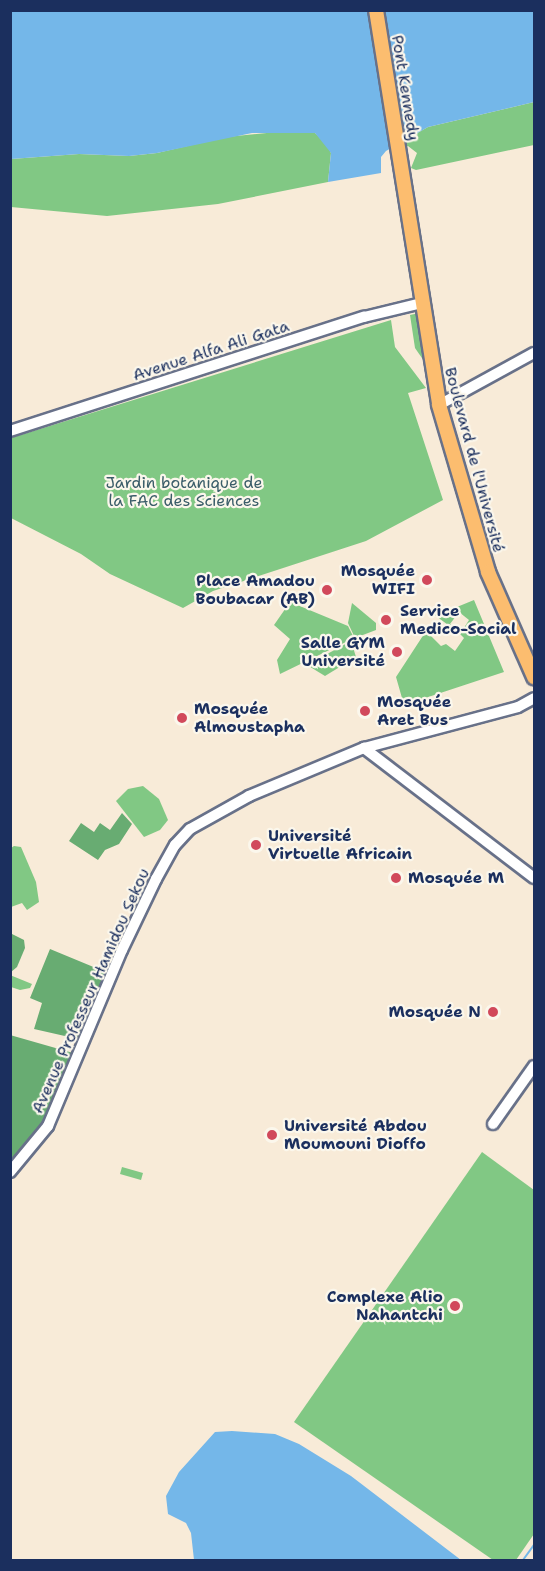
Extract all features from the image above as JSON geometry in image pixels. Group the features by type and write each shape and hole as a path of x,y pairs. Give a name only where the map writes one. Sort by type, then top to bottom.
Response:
{"main road":[{"name":"Pont Kennedy","path":"376,10 401,171"},
{"name":"Boulevard de l'Université","path":"401,171 439,405 488,572 534,677"}],"street":[{"name":"Avenue Alfa Ali Gata","path":"10,431 364,316 422,303"},
{"path":"439,405 534,353"},
{"name":"Avenue Professeur Hamidou Sekou","path":"10,1172 48,1126 122,950 156,879 176,845 199,822 218,811 364,748 518,707 534,698"},
{"path":"364,748 534,878"},
{"path":"493,1124 534,1066"}],"green space":[{"path":"534,102 534,145 416,170 411,168 417,153 408,146 404,148 403,141 428,127"},
{"path":"277,132 315,133 326,143 331,153 328,182 218,204 107,216 11,207 11,159 79,154 129,156 157,153 226,137"},
{"path":"419,313 426,360 424,361 415,348 410,315"},
{"name":"Jardin botanique de la FAC des Sciences","path":"391,320 395,347 426,388 408,393 443,500 366,541 213,591 183,608 110,574 81,554 11,518 11,438"},
{"path":"474,600 504,672 404,705 396,677 426,631 441,646 446,644 455,651 464,638 460,634 469,620 459,612 450,624 458,632 433,614 438,609 452,609"},
{"path":"290,602 348,626 354,638 280,674 277,660 290,639 274,625"},
{"path":"352,603 376,623 376,630 355,638 348,623"},
{"path":"351,641 356,657 325,676 307,665"},
{"path":"143,786 159,799 168,820 160,830 144,837 116,801 128,789"},
{"path":"122,813 132,824 119,844 105,850 98,860 69,841 81,823 94,832 100,823 110,830"},
{"path":"21,847 36,882 39,902 27,910 22,903 11,907 11,848"},
{"path":"10,933 24,940 25,948 17,967 11,972"},
{"path":"50,949 108,973 78,1039 34,1029 42,1003 30,998"},
{"path":"10,975 32,984 30,988 20,990 11,987"},
{"path":"10,1035 73,1053 42,1124 10,1165"},
{"name":"Complexe Alio Nahantchi","path":"482,1152 534,1190 534,1534 516,1560 493,1560 294,1422"},
{"path":"122,1167 143,1173 141,1180 120,1174"}],"water":[{"path":"11,11 534,11 534,102 428,127 386,151 381,157 381,173 328,182 331,153 315,133 252,133 157,153 129,156 79,154 11,159"},
{"path":"215,1432 275,1434 299,1444 351,1476 461,1560 194,1560 191,1533 186,1523 168,1514 166,1496 179,1472"}],"waterway":[{"path":"523,1560 534,1545"}],"place":[{"name":"Mosquée WIFI","path":"427,580"},
{"name":"Place Amadou Boubacar (AB)","path":"327,590"},
{"name":"Service Medico-Social","path":"386,620"},
{"name":"Salle GYM Université","path":"397,652"},
{"name":"Mosquée Aret Bus","path":"365,711"},
{"name":"Mosquée Almoustapha","path":"182,718"},
{"name":"Université Virtuelle Africain","path":"256,845"},
{"name":"Mosquée M","path":"396,878"},
{"name":"Mosquée N","path":"493,1012"},
{"name":"Université Abdou Moumouni Dioffo","path":"272,1135"},
{"name":"Complexe Alio Nahantchi","path":"455,1306"}]}
